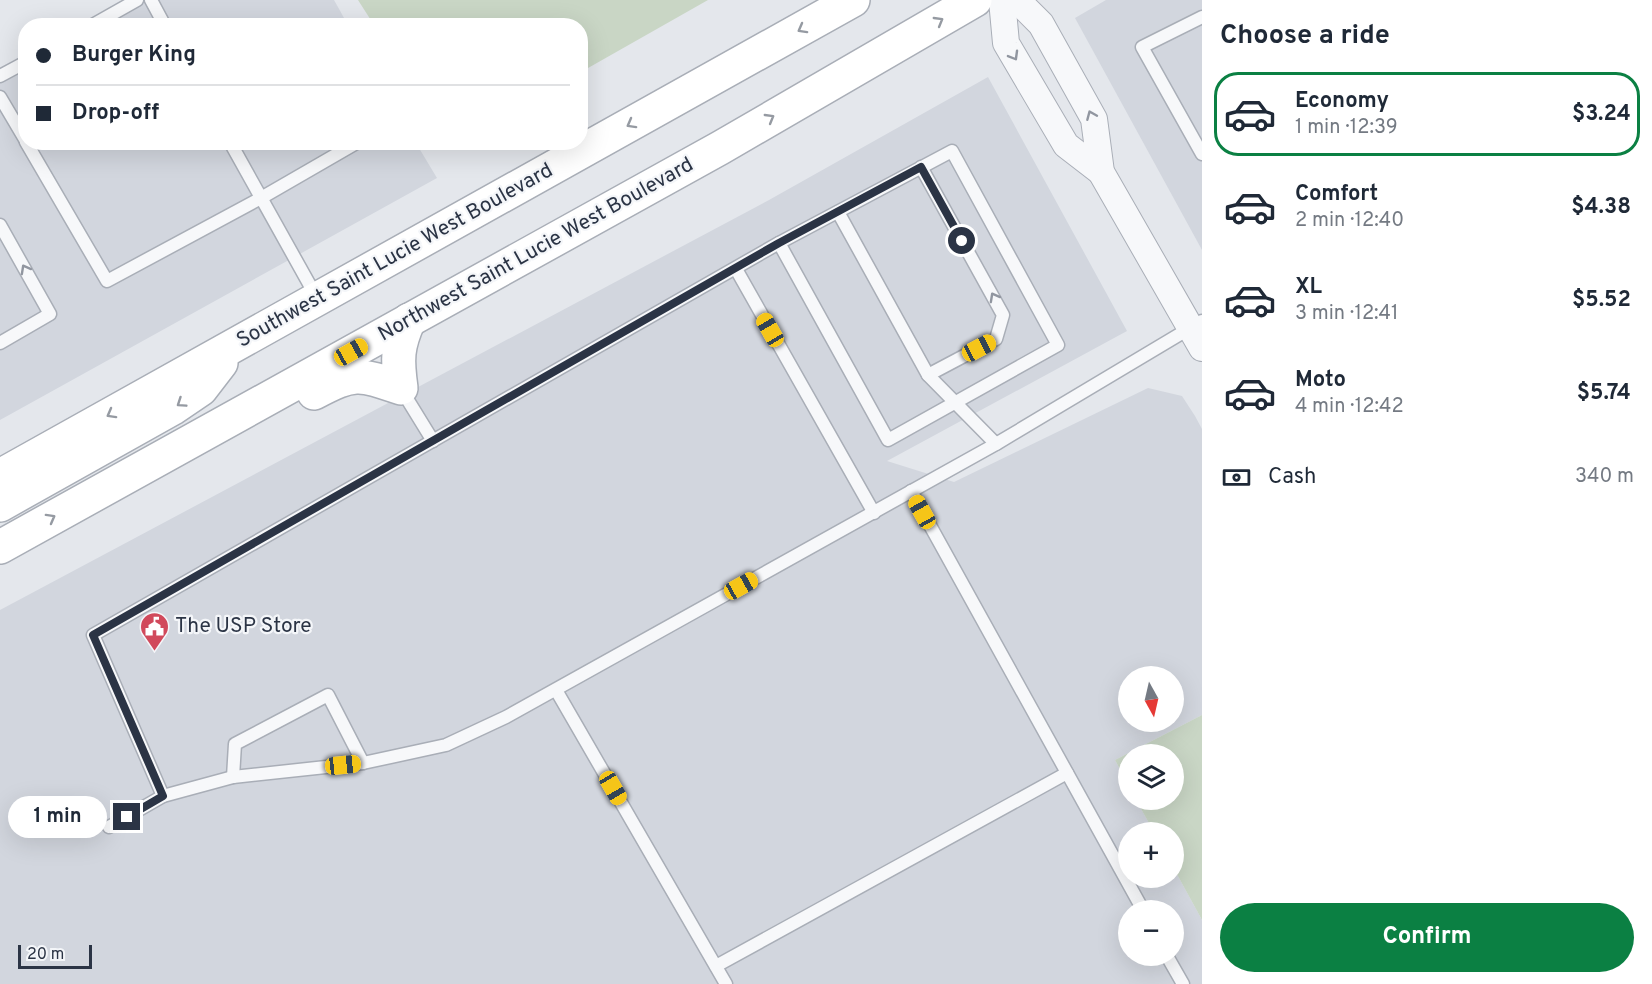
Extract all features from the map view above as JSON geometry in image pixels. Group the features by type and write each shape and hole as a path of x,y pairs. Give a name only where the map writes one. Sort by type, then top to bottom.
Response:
{"main road":[{"name":"Southwest Saint Lucie West Boulevard","path":"588,148 853,0"},
{"name":"Northwest Saint Lucie West Boulevard","path":"0,546 720,148 975,0"},
{"name":"Southwest Saint Lucie West Boulevard","path":"0,476 585,150"},
{"path":"135,472 188,462 313,394 351,376 363,377 401,388 397,368 398,351 409,320"},
{"path":"0,505 173,408 201,389 235,345"}],"street":[{"path":"1002,0 1006,43 1066,146 1101,172 1198,332"},
{"path":"1017,0 1041,24 1094,119 1101,172"}],"lane":[{"path":"105,18 137,0"},
{"path":"151,0 161,18"},
{"path":"1202,17 1142,47 1202,154"},
{"path":"0,76 18,66"},
{"path":"0,97 18,128"},
{"path":"31,150 107,281 261,198 344,150"},
{"path":"234,150 318,299"},
{"path":"163,796 93,635 779,243 952,151 1058,345 957,404 888,440 779,243"},
{"path":"921,167 1003,315 996,339 928,375"},
{"path":"838,212 928,375 996,444"},
{"path":"0,225 50,314 0,343"},
{"path":"736,269 874,513"},
{"path":"109,827 163,796 232,777 363,763 446,745 556,690 1198,332"},
{"path":"401,388 433,441"},
{"path":"911,491 1137,900"},
{"path":"556,690 726,984"},
{"path":"232,777 235,744 328,695 363,763"},
{"path":"716,966 1067,773"},
{"path":"1173,966 1183,984"}],"shaded area":[{"path":"132,0 334,0 344,18 100,18"},
{"path":"1106,0 1202,0 1202,250 1075,18"},
{"path":"18,64 18,150 420,150 437,178 0,420 0,74"},
{"path":"988,77 1127,331 887,461 954,482 1148,388 1182,396 1195,416 1202,429 1202,715 1184,724 1184,666 1118,666 1118,732 1169,732 1146,744 1118,744 1118,758 1115,760 1118,766 1118,810 1142,810 1148,822 1118,822 1118,888 1184,887 1202,920 1202,984 0,984 0,610 769,200"}],"green space":[{"path":"358,0 708,0 588,68 588,18 370,18"},
{"path":"1202,715 1202,920 1184,887 1184,822 1148,822 1142,810 1184,810 1184,744 1146,744 1169,732 1184,732 1184,724"}],"place":[{"name":"The USP Store","path":"154,652"}],"route":[{"path":"127,817 163,796 93,635 779,243 921,167 962,241"}]}
